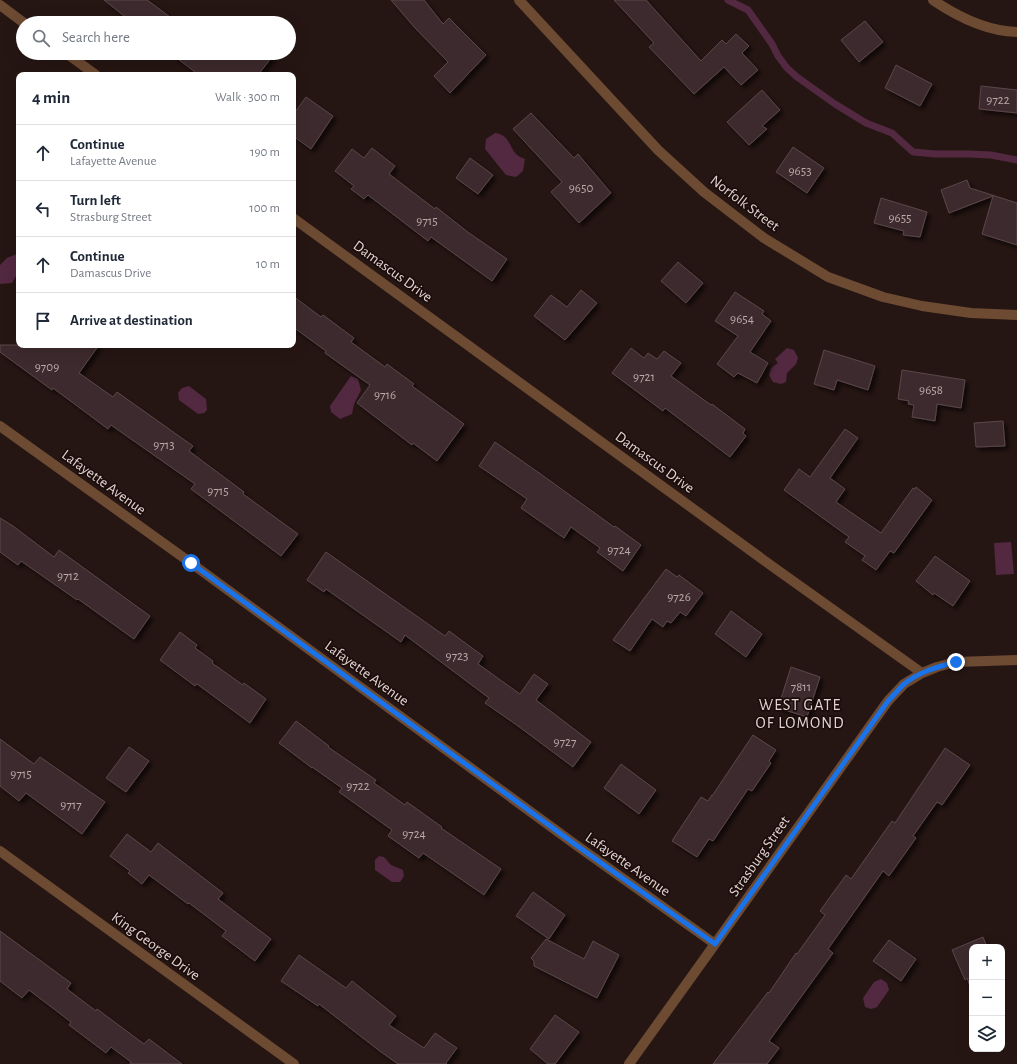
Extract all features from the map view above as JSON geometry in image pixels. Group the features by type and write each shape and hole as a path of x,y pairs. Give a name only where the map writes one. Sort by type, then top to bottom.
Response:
{"street":[{"name":"Norfolk Street","path":"519,0 658,150 704,192 764,238 828,277 884,297 922,306 971,313 1017,315"},
{"path":"933,0 962,18 999,31 1017,32"},
{"path":"0,5 16,17"},
{"path":"76,60 92,72"},
{"name":"Damascus Drive","path":"296,220 922,673"},
{"name":"Lafayette Avenue","path":"0,426 191,563 576,845 715,944"},
{"path":"922,673 956,662 1017,660"},
{"name":"Strasburg Street","path":"628,1064 888,701 904,684 922,673"},
{"name":"King George Drive","path":"0,852 294,1064"}],"shaded area":[{"path":"495,133 504,136 516,154 525,159 523,171 516,177 506,175 485,149 486,139"},
{"path":"16,254 16,276 12,283 0,284 0,265 7,258"},
{"path":"787,348 794,350 798,358 796,364 787,373 786,382 781,384 773,382 769,375 771,368 778,363 775,359"},
{"path":"351,376 358,379 361,390 354,404 352,414 340,419 331,412 330,406"},
{"path":"189,386 206,399 207,410 204,413 198,414 179,400 178,393 182,388"},
{"path":"1011,542 1014,574 996,575 994,543"},
{"path":"379,856 384,857 391,865 403,870 404,876 400,882 392,882 375,870 375,860"},
{"path":"881,979 887,983 889,990 877,1007 871,1009 865,1007 863,998 874,982"}],"building":[{"path":"104,0 147,0 169,16 124,16"},
{"path":"391,0 424,0 443,24 449,18 486,55 450,93 434,76 448,62 415,28"},
{"path":"614,0 646,0 701,61 722,40 726,44 736,34 749,46 742,53 758,70 741,85 724,67 694,94 649,47 654,43"},
{"path":"865,21 883,42 859,62 841,40"},
{"path":"179,60 270,60 260,72 195,72"},
{"path":"896,65 932,84 920,106 885,88"},
{"path":"981,86 1017,90 1017,113 979,109"},
{"path":"762,90 780,110 762,126 767,129 749,145 727,122"},
{"path":"306,97 333,116 311,149 296,138 296,111"},
{"path":"531,113 574,158 578,154 611,193 579,223 551,192 562,182 513,129"},
{"path":"793,147 824,168 807,193 776,172"},
{"path":"372,148 395,166 389,174 435,209 436,207 469,233 507,259 492,281 431,237 428,241 368,195 364,199 351,189 354,186 335,171 352,149 364,158"},
{"path":"470,158 493,175 478,194 456,178"},
{"path":"967,180 970,188 1017,203 1017,245 982,234 993,196 949,213 941,190"},
{"path":"881,198 927,212 920,237 903,235 904,231 874,223"},
{"path":"678,262 703,283 686,303 661,281"},
{"path":"581,290 597,303 565,340 534,316 551,295 567,307"},
{"path":"735,292 764,311 762,314 771,321 750,352 768,363 757,383 738,373 734,377 717,364 738,336 715,321"},
{"path":"296,298 321,317 323,315 354,338 351,342 385,367 387,364 414,384 412,386 464,424 437,461 413,443 412,445 357,403 370,385 325,353 326,351 296,329"},
{"path":"0,345 16,345 16,348 97,348 79,373 113,397 117,392 193,446 189,451 244,492 243,494 298,534 281,556 191,489 195,484 111,425 108,429 53,388 52,390 0,352"},
{"path":"631,348 644,358 648,353 657,359 664,351 681,363 671,376 745,429 743,433 746,436 730,457 665,408 663,411 612,373"},
{"path":"824,350 875,366 868,390 837,380 834,390 814,384"},
{"path":"902,370 965,380 961,408 937,404 935,421 912,417 914,405 908,404 909,401 898,399"},
{"path":"1003,421 1005,446 976,447 974,423"},
{"path":"845,429 858,438 830,478 845,489 836,502 881,533 913,488 915,489 916,487 932,500 894,553 890,551 876,570 862,560 865,556 845,542 849,537 784,490 799,469 810,477"},
{"path":"495,442 641,545 623,571 597,552 600,548 571,527 564,538 521,508 527,499 479,466"},
{"path":"0,518 54,557 59,550 150,616 134,639 21,561 18,565 0,552"},
{"path":"326,552 445,636 449,631 483,656 478,664 520,694 534,674 548,684 536,700 591,742 573,767 485,703 489,698 405,635 401,642 326,589 324,592 307,580"},
{"path":"935,556 970,581 953,606 934,593 933,595 916,581"},
{"path":"666,569 677,577 679,575 703,593 686,616 680,612 671,623 667,621 663,627 652,619 630,651 613,640"},
{"path":"731,611 762,634 746,657 715,634"},
{"path":"180,632 197,645 195,648 213,661 212,663 266,699 250,723 197,684 195,686 160,660"},
{"path":"791,667 820,677 807,717 778,708"},
{"path":"296,721 329,746 328,747 376,780 374,783 405,805 407,802 442,827 441,828 501,869 484,895 423,853 419,858 388,836 392,830 339,792 342,788 279,743"},
{"path":"753,735 776,750 769,761 771,763 752,791 748,789 713,841 709,839 697,857 672,841 701,797 708,801 712,796"},
{"path":"0,739 34,764 40,757 105,802 82,834 26,793 19,801 0,786"},
{"path":"129,747 149,761 126,792 106,778"},
{"path":"945,748 970,765 942,805 937,802 913,836 916,838 889,876 883,871 828,949 833,953 769,1041 779,1048 767,1064 713,1064 768,992 769,993 796,953 797,954 825,915 820,911 846,875 851,879 892,821 895,823"},
{"path":"621,764 656,790 639,814 604,788"},
{"path":"127,834 151,852 158,843 223,893 218,899 271,939 255,961 222,936 226,931 189,903 188,904 149,875 142,884 128,873 130,871 110,856"},
{"path":"533,892 565,915 549,939 516,916"},
{"path":"0,931 71,983 67,989 96,1011 97,1009 144,1044 149,1039 182,1064 130,1064 131,1062 111,1047 106,1053 69,1025 71,1022 29,990 22,998 0,981"},
{"path":"983,937 986,944 969,944 969,983 967,978 965,980 952,950"},
{"path":"546,939 584,959 593,941 619,955 597,998 534,966 534,961 531,958"},
{"path":"889,940 916,959 901,981 873,961"},
{"path":"299,955 346,988 352,981 396,1016 389,1025 424,1048 435,1033 457,1048 446,1063 447,1064 398,1064 319,1004 318,1006 281,981"},
{"path":"555,1015 579,1032 555,1064 548,1064 530,1049"}],"waterway":[{"path":"728,0 748,10 772,44 778,56 787,68 797,77 835,104 866,123 892,133 913,152 991,155 1017,160"}],"district":[{"name":"WEST GATE OF LOMOND","path":"800,713"}],"route":[{"path":"191,563 576,845 715,944 888,701 904,684 922,673 956,662"}]}
